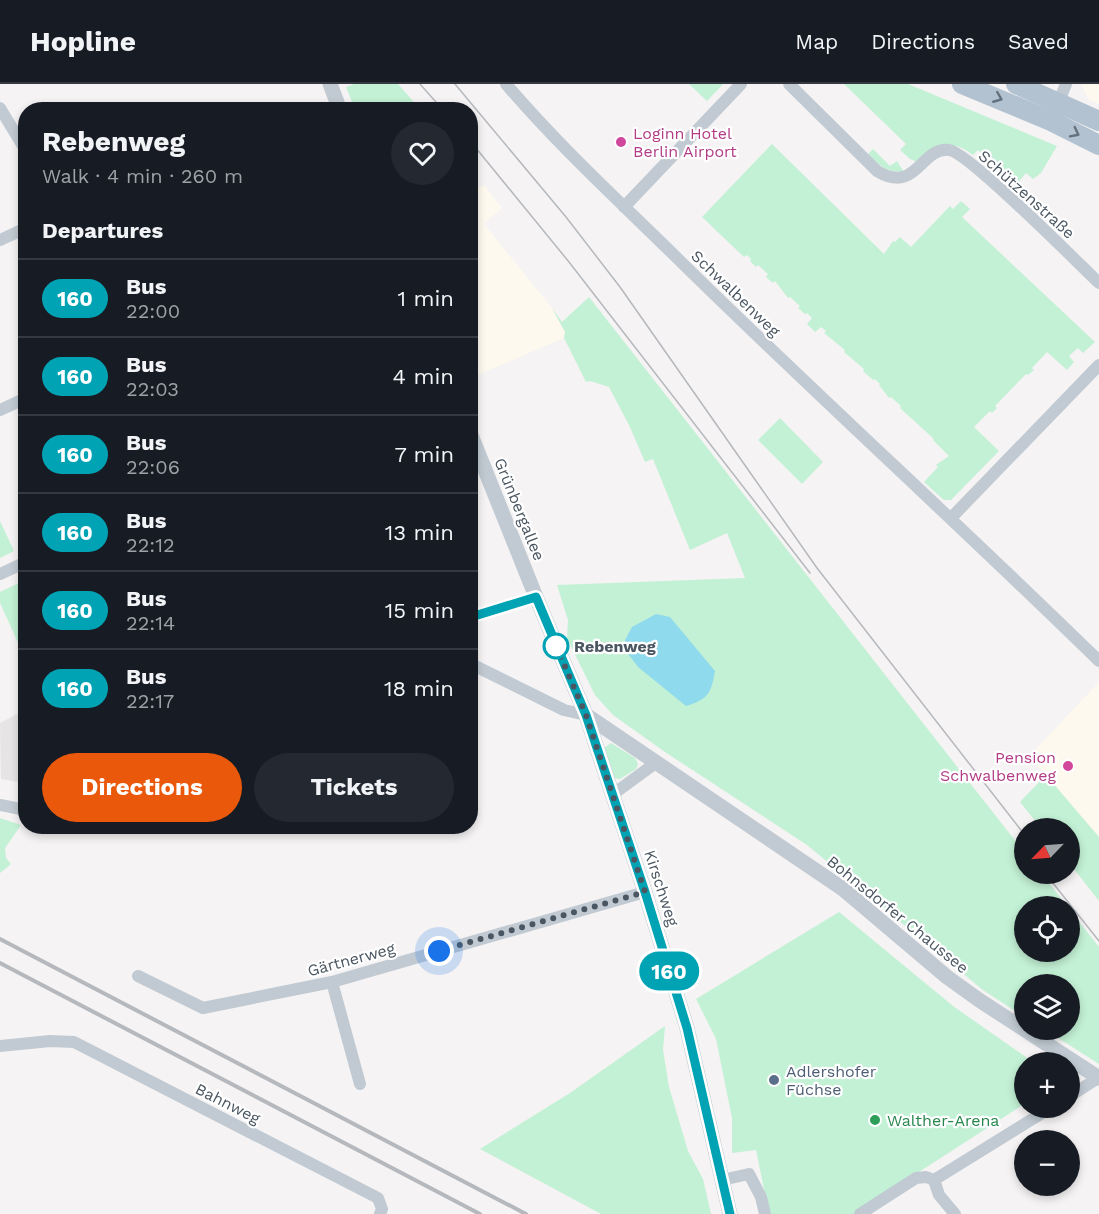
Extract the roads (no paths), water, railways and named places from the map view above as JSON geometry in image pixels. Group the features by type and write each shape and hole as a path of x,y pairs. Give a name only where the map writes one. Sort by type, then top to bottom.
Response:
{"main road":[{"path":"962,84 1099,145"},
{"path":"1016,84 1053,91 1099,121"}],"street":[{"path":"330,84 337,102"},
{"name":"Schwalbenweg","path":"506,84 544,129 763,344 951,518 1099,661"},
{"path":"624,207 741,84"},
{"name":"Schützenstraße","path":"789,84 877,171 887,177 896,179 905,177 938,151 955,152 991,181 1099,283"},
{"path":"1042,118 1053,91"},
{"path":"1042,118 1053,91"},
{"path":"0,108 18,138"},
{"path":"0,240 18,232"},
{"path":"951,518 1099,365"},
{"path":"0,410 18,402"},
{"name":"Grünbergallee","path":"478,452 536,597"},
{"path":"0,574 18,566"},
{"path":"478,615 536,597"},
{"name":"Kirschweg","path":"536,597 586,715 645,892 687,1028 730,1214"},
{"path":"478,667 564,710 586,715"},
{"name":"Bohnsdorfer Chaussee","path":"586,715 843,889 947,977 1098,1078"},
{"path":"612,795 657,762"},
{"path":"0,805 18,809"},
{"name":"Gärtnerweg","path":"138,976 204,1008 332,982 645,892"},
{"path":"332,982 360,1084"},
{"name":"Bahnweg","path":"0,1046 50,1041 74,1042 378,1198 381,1211"},
{"path":"1080,1090 1098,1078"},
{"path":"934,1180 1034,1118"},
{"path":"722,1180 749,1174 761,1197 765,1214"},
{"path":"860,1214 915,1178 926,1177 934,1180"},
{"path":"934,1180 939,1195 955,1214"}],"water":[{"path":"656,614 670,617 715,671 710,690 699,701 686,706 638,667 626,651 625,640 632,627"}],"tram line":[{"path":"420,84 436,102"},
{"path":"455,84 470,102"},
{"path":"478,112 566,217 620,287 817,568 1014,821"},
{"path":"478,151 569,262 810,573"},
{"path":"1054,884 1099,941"}],"railway":[{"path":"0,939 526,1214"},
{"path":"0,963 480,1214"}],"place":[{"name":"Loginn Hotel Berlin Airport","path":"621,142"},
{"name":"Rebenweg","path":"556,646"},
{"name":"Pension Schwalbenweg","path":"1068,766"},
{"name":"Adlershofer Füchse","path":"774,1080"},
{"name":"Walther-Arena","path":"875,1120"}]}
